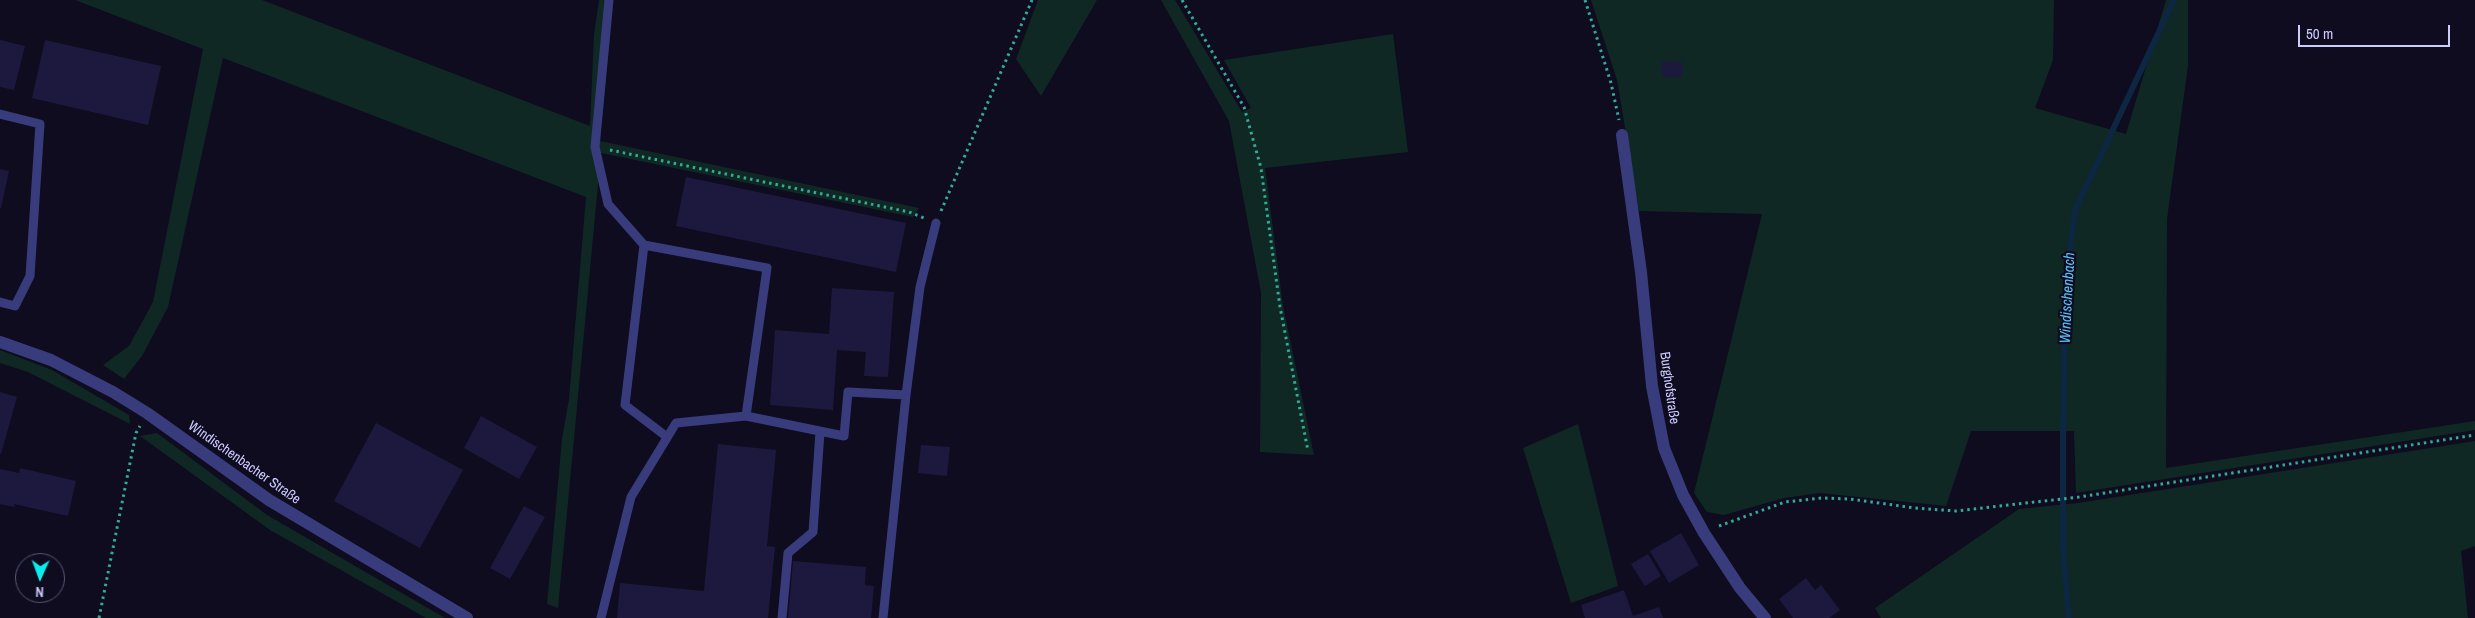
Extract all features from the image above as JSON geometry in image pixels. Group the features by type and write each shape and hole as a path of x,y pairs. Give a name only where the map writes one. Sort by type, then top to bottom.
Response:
{"street":[{"name":"Burghofstraße","path":"1622,135 1641,272 1652,386 1664,448 1683,495 1704,533 1740,588 1765,618"},
{"name":"Windischenbacher Straße","path":"0,342 51,360 83,375 147,414 269,500 466,618"}],"lane":[{"path":"609,0 595,147 608,204 644,245 766,268 746,416"},
{"path":"0,114 40,124 30,276 15,306 0,302"},
{"path":"884,618 906,395 920,287 936,223"},
{"path":"644,245 625,405 667,437"},
{"path":"601,618 631,497 676,424 746,416 844,436 848,392 906,395"},
{"path":"782,618 788,553 813,532 820,432"}],"path":[{"path":"595,147 910,212 936,223 1032,0"},
{"path":"1182,0 1244,107 1260,168 1280,307 1308,451"},
{"path":"1585,0 1611,83 1622,135"},
{"path":"99,618 136,433 147,414"},
{"path":"1704,533 1741,517 1786,502 1822,498 1956,511 2045,502 2475,435"}],"green space":[{"path":"75,0 262,0 590,126 594,35 599,0 613,0 600,141 919,208 913,217 601,153 558,608 547,604 562,439 569,399 586,197 223,58 168,307 142,356 124,379 103,365 129,346 153,302 203,49"},
{"path":"1038,0 1097,0 1041,96 1016,59"},
{"path":"1161,0 1175,0 1242,112 1251,108 1224,60 1393,34 1408,152 1265,168 1283,306 1314,455 1260,452 1261,293 1229,121"},
{"path":"1591,0 2054,0 2053,60 2035,108 2126,134 2166,0 2188,0 2188,66 2167,219 2166,468 2475,421 2475,430 2076,493 2074,431 1971,431 1946,506 1820,493 1784,498 1724,515 1707,512 1694,493 1762,214 1639,211 1617,80"},
{"path":"0,350 52,370 129,415 130,424 28,372 0,363"},
{"path":"1578,424 1618,586 1571,603 1523,448"},
{"path":"157,433 267,515 445,618 426,618 270,530 140,436"},
{"path":"2475,441 2475,546 2461,551 2468,618 1881,618 1875,608 2019,509 2078,503"}],"building":[{"path":"0,40 25,46 14,90 0,87"},
{"path":"45,40 161,66 148,125 32,98"},
{"path":"1662,61 1682,62 1682,77 1662,77"},
{"path":"0,169 9,171 1,208 0,208"},
{"path":"686,177 906,223 896,272 676,226"},
{"path":"832,288 894,292 888,377 864,376 866,352 837,350 833,410 770,405 775,330 829,334"},
{"path":"0,392 17,397 1,454 0,454"},
{"path":"481,416 537,447 519,479 464,448"},
{"path":"376,423 463,470 420,548 334,501"},
{"path":"718,444 776,450 767,546 775,547 768,618 617,618 620,583 704,591"},
{"path":"921,445 950,447 947,476 918,473"},
{"path":"20,468 76,481 68,516 14,504 14,507 0,504 0,469 19,473"},
{"path":"524,506 545,517 510,579 490,568"},
{"path":"1681,533 1699,565 1669,583 1650,551"},
{"path":"1648,554 1661,576 1645,586 1631,564"},
{"path":"793,561 866,567 865,585 874,586 871,618 788,618"},
{"path":"1806,578 1815,590 1821,585 1840,610 1829,618 1793,618 1779,599"},
{"path":"1624,590 1633,616 1659,607 1663,618 1585,618 1581,605"}],"waterway":[{"name":"Windischenbach","path":"2069,618 2063,550 2063,421 2066,282 2075,210 2174,0"}]}
